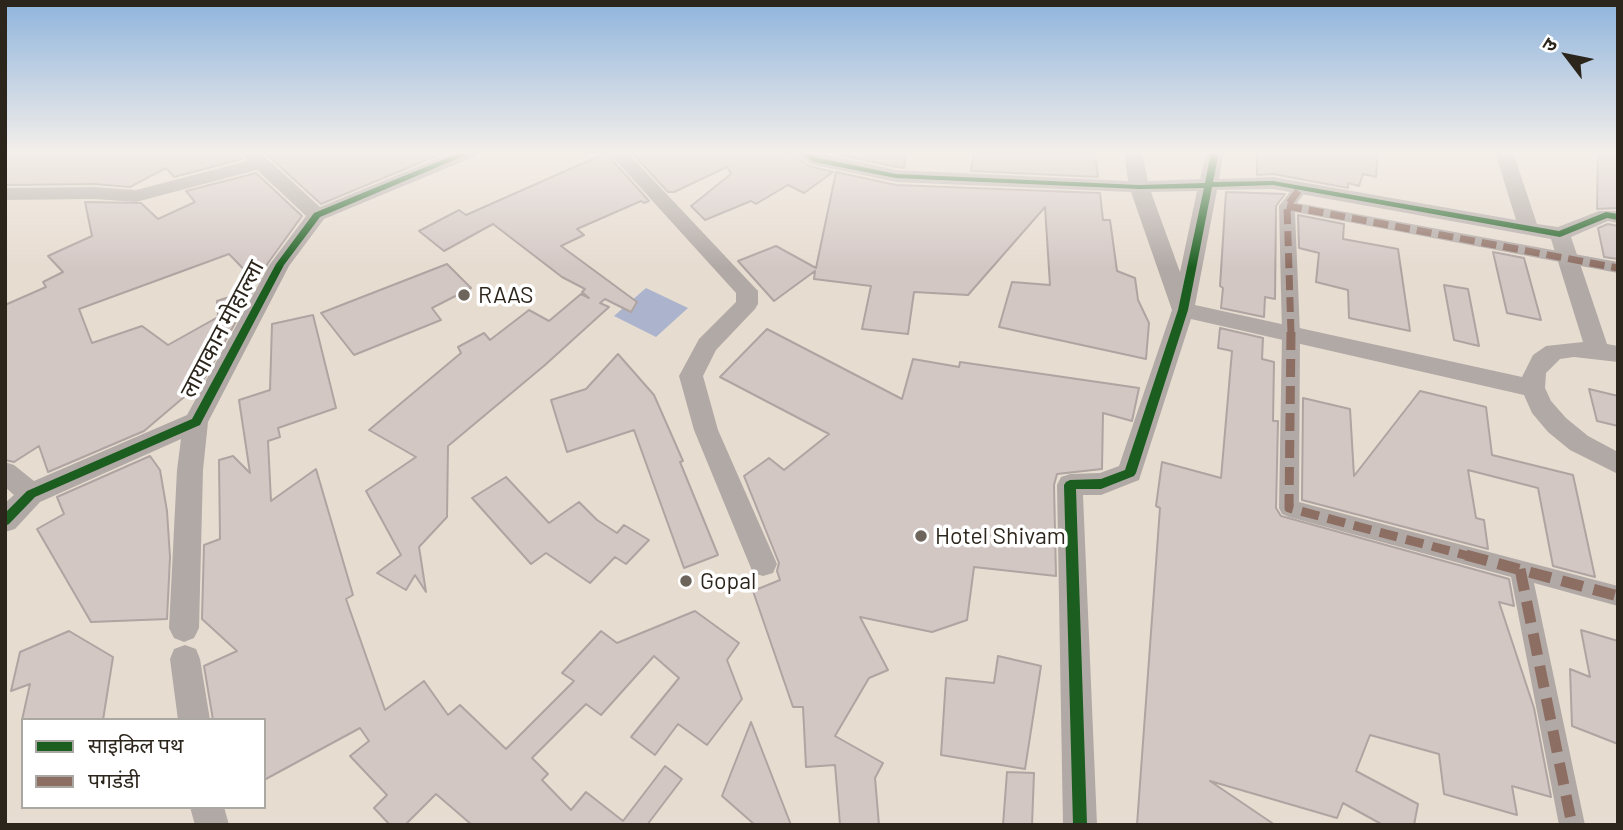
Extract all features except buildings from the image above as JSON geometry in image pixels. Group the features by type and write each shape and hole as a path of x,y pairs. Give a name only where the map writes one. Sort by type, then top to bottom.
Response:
{"street":[{"path":"5,194 94,193 136,196 158,191"},
{"path":"291,191 317,215 376,191"},
{"path":"653,191 747,291 747,304 707,345 691,376 706,430 763,564"},
{"path":"1140,191 1183,310"},
{"path":"1080,825 1070,485 1101,484 1130,473 1183,310 1208,191"},
{"path":"1298,191 1287,206 1291,334 1289,508 1618,596"},
{"path":"1321,191 1560,234 1606,215 1618,217"},
{"path":"1517,191 1529,229"},
{"path":"1287,206 1618,268"},
{"name":"लायाकान मोहाल्ला","path":"5,521 30,494 196,422 280,264 317,215"},
{"path":"1560,234 1565,257 1607,352 1574,349 1555,352 1541,361 1534,373 1533,388 1541,406 1557,425 1579,443 1618,464"},
{"path":"1183,310 1533,388"},
{"path":"184,628 190,470 196,422"},
{"path":"5,472 30,494"},
{"path":"1520,569 1572,825"},
{"path":"186,659 194,718"}],"water":[{"path":"646,288 688,308 656,337 614,316"}],"marked path":[{"path":"1298,191 1287,206 1291,334 1289,508 1618,596"},
{"path":"1287,206 1618,268"},
{"path":"1520,569 1572,825"}],"cycle path":[{"path":"5,521 31,494 196,422 280,264 317,215 376,191"},
{"path":"1080,825 1070,485 1101,484 1130,473 1183,310 1207,191"},
{"path":"1317,191 1560,234 1606,215 1618,217"}],"place":[{"name":"RAAS","path":"464,295"},
{"name":"Hotel Shivam","path":"921,536"},
{"name":"Gopal","path":"686,581"}]}
